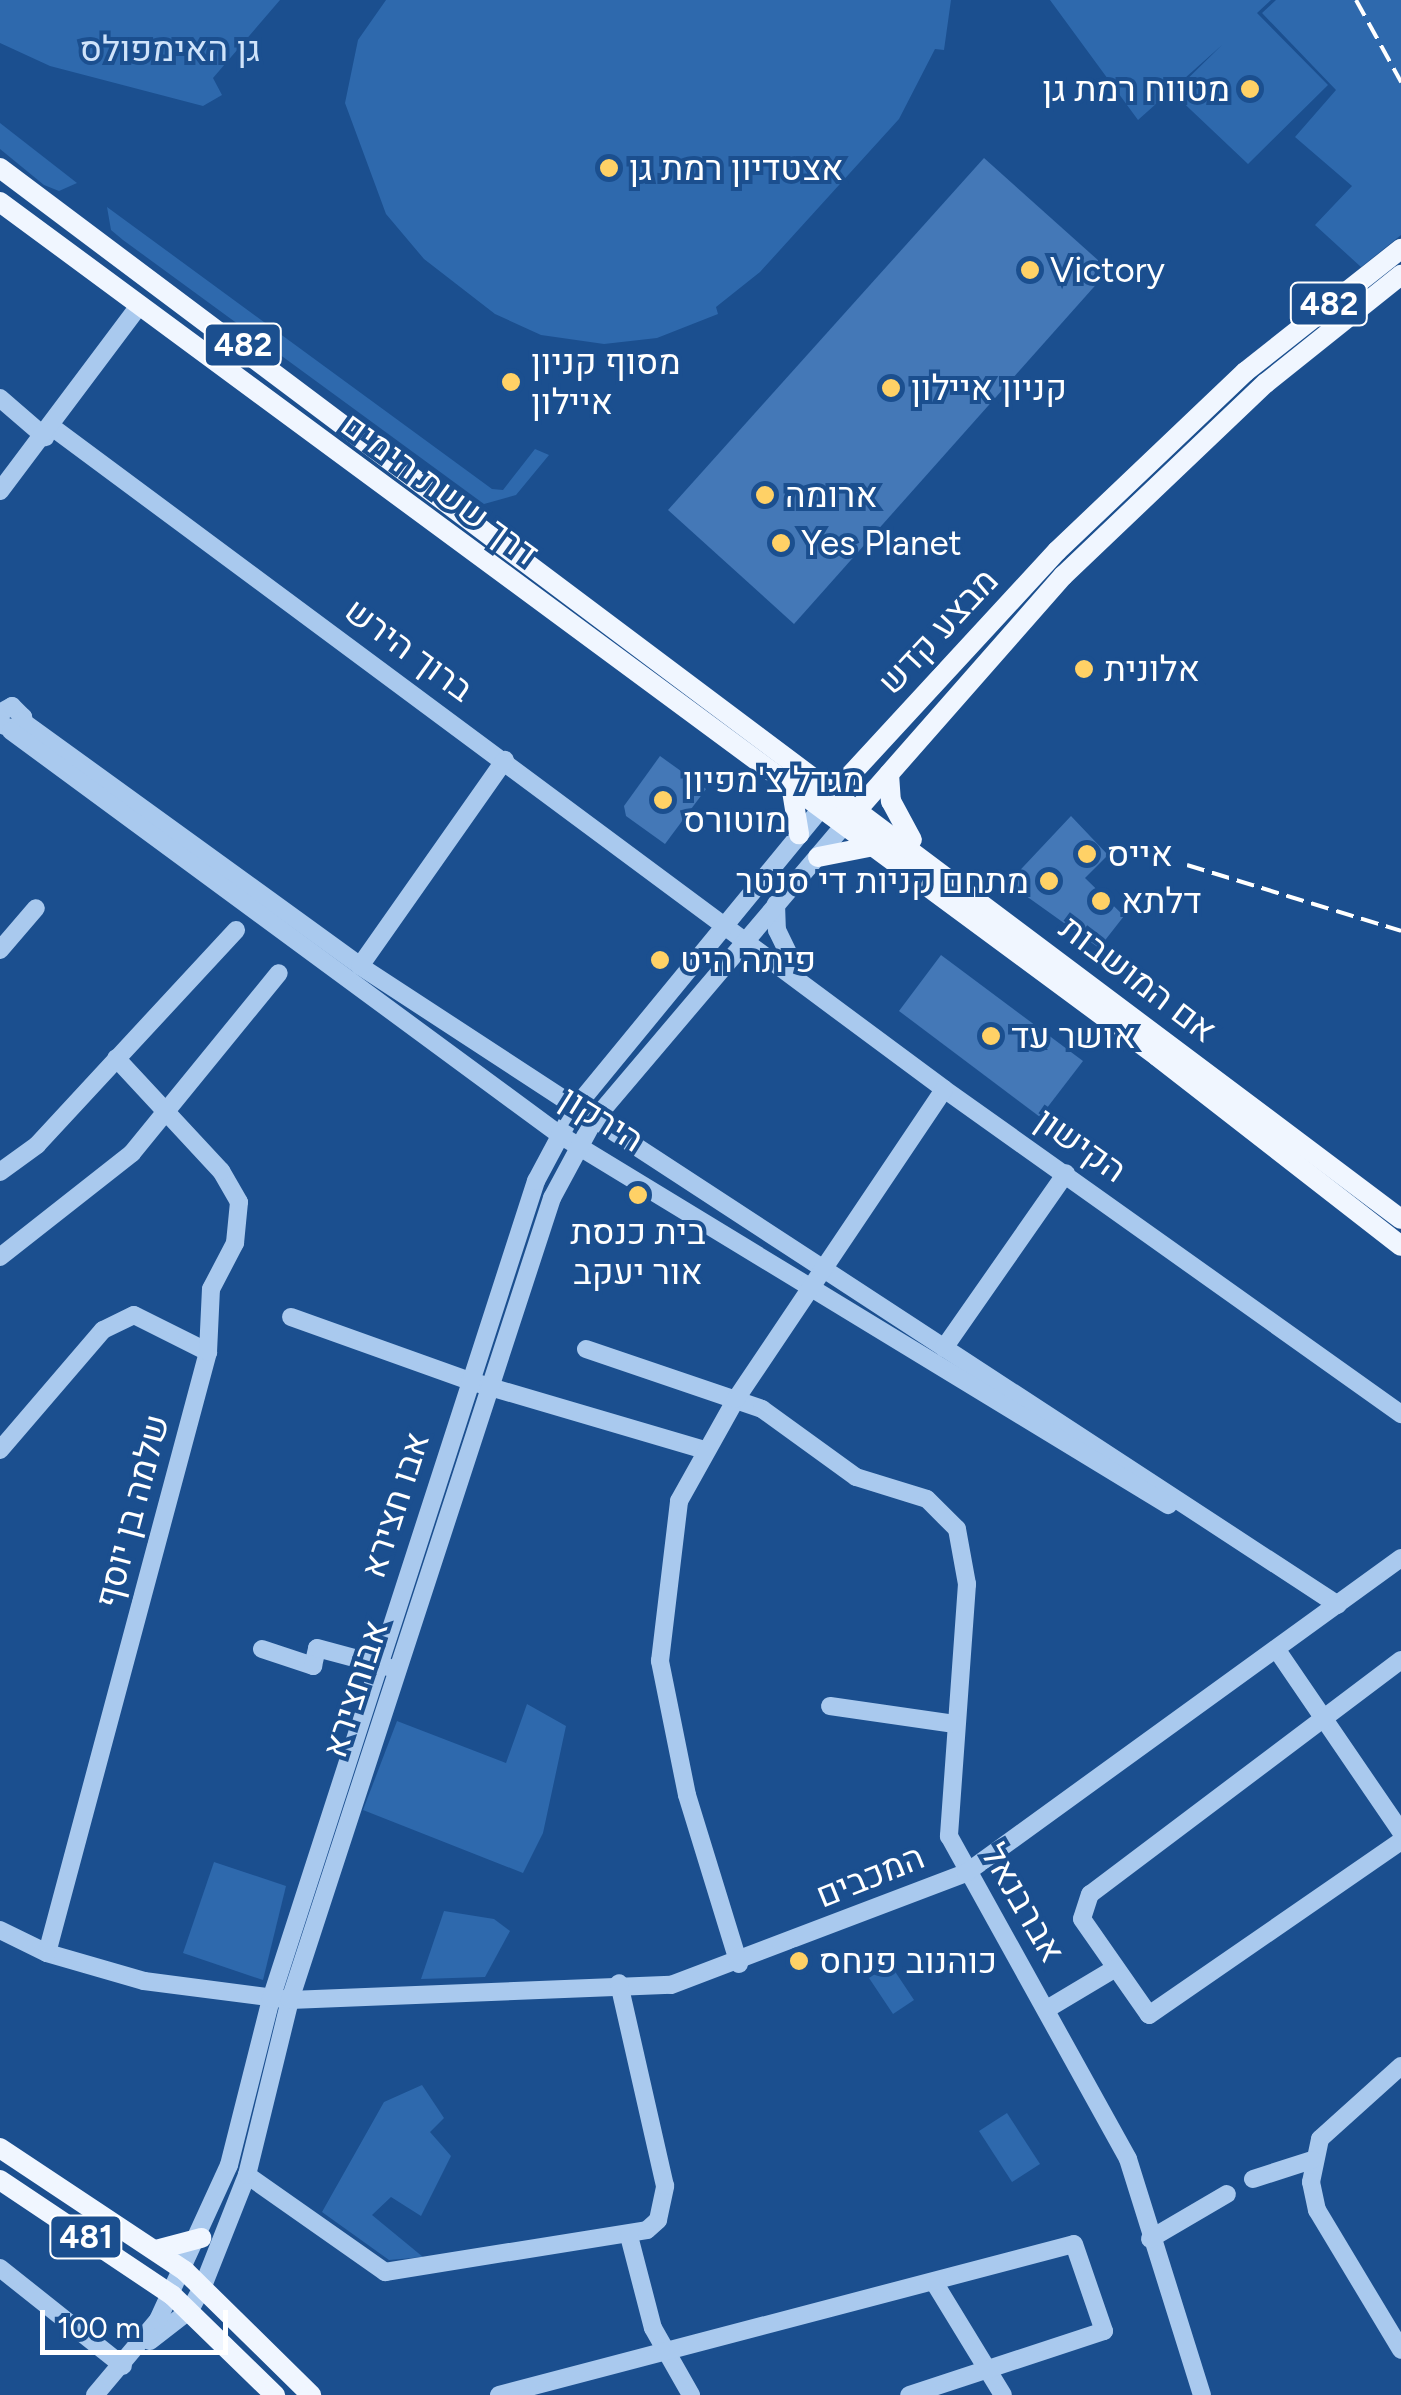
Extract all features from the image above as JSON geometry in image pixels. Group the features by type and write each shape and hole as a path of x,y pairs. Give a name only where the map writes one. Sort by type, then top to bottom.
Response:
{"main road":[{"name":"דרך ששת הימים","path":"0,168 836,789"},
{"name":"דרך ששת הימים","path":"0,202 844,825"},
{"name":"מבצע קדש","path":"844,825 1245,372 1401,249"},
{"name":"מבצע קדש","path":"821,808 863,756 1172,456 1401,274"},
{"path":"800,763 863,756"},
{"path":"889,774 900,823 933,864"},
{"path":"792,785 798,834"},
{"name":"אם המושבות","path":"836,789 1401,1219"},
{"name":"אם המושבות","path":"844,825 1401,1246"},
{"path":"818,857 876,846"},
{"name":"481","path":"0,2148 204,2286 311,2395"},
{"name":"481","path":"0,2180 172,2295 274,2395"},
{"path":"154,2250 200,2238"}],"street":[{"path":"0,491 139,306"},
{"name":"ברוך הירש","path":"0,398 727,924"},
{"name":"הירקון","path":"4,720 360,966 594,1120 1144,1496 1192,1514"},
{"name":"הירקון","path":"4,720 560,1135 944,1348 1192,1514 1338,1604"},
{"path":"360,966 505,760"},
{"name":"מבצע קדש","path":"574,1108 821,808"},
{"name":"מבצע קדש","path":"594,1120 844,825"},
{"path":"707,909 750,895"},
{"path":"776,904 778,934 804,979"},
{"path":"0,950 36,908"},
{"name":"הקישון","path":"727,924 944,1089 1401,1414"},
{"path":"0,1172 36,1145 236,930"},
{"path":"0,1257 132,1152 279,972"},
{"name":"שלמה בן יוסף","path":"47,1953 208,1352 211,1289 236,1243 239,1202 221,1170 116,1058"},
{"path":"739,1964 687,1795 660,1661 680,1501 736,1399 944,1089"},
{"name":"אבו חצירא","path":"141,2347 185,2271 229,2165 271,1998 387,1667 478,1383 536,1181 574,1108"},
{"path":"478,1383 552,1198 594,1120"},
{"path":"944,1348 1066,1173"},
{"path":"0,1450 102,1330 134,1315 208,1352"},
{"path":"291,1316 478,1383 705,1450"},
{"name":"אברבנאל","path":"586,1349 762,1409 856,1477 928,1499 962,1542 967,1584 947,1820 966,1873 1128,2159 1202,2395"},
{"name":"המכבים","path":"0,1930 47,1953 144,1981 290,2000 619,1983 671,1985 739,1964 966,1873 1278,1653 1401,1558"},
{"path":"262,1649 313,1666 318,1648 387,1667"},
{"path":"1278,1653 1401,1832"},
{"path":"1401,1660 1090,1894 1082,1919 1149,2015 1161,2012 1401,1840"},
{"name":"אבוחצירא","path":"204,2286 247,2175 290,2000 387,1667"},
{"path":"830,1706 956,1724"},
{"path":"1047,2010 1114,1969"},
{"path":"247,2175 385,2272 628,2236 658,2220 665,2186 619,1983"},
{"path":"1401,2066 1336,2118 1312,2160 1317,2210 1401,2350"},
{"path":"1254,2179 1312,2160"},
{"path":"1150,2239 1227,2194"},
{"path":"628,2236 664,2350 691,2395"},
{"path":"499,2395 1074,2244 1104,2332 909,2395"},
{"path":"0,2268 124,2366"},
{"path":"934,2282 1002,2395"},
{"path":"95,2395 141,2347 190,2310 204,2286"}],"green space":[{"name":"גן האימפולס","path":"0,0 280,0 213,78 222,95 203,106 50,66 0,43"},
{"name":"אצטדיון רמת גן","path":"386,0 951,0 944,50 935,49 899,119 760,272 716,307 718,314 657,338 604,344 541,335 495,314 424,259 386,214 345,103 358,40"},
{"path":"1050,0 1271,0 1257,13 1328,85 1248,164 1173,93 1222,45 1138,120"},
{"path":"1276,0 1401,0 1401,235 1361,267 1315,225 1352,186 1295,137 1336,90 1262,13"},
{"path":"0,123 77,183 59,191 44,185 0,149"},
{"path":"107,207 492,489 503,490 535,449 549,455 516,495 484,504 123,240 111,230"},
{"path":"527,1704 566,1726 543,1833 523,1873 363,1810 397,1721 506,1763"},
{"path":"214,1862 286,1886 263,1980 183,1953"},
{"path":"444,1911 494,1919 510,1931 485,1977 421,1979"},
{"path":"890,1964 914,2000 893,2014 869,1978"},
{"path":"422,2085 444,2118 430,2132 451,2156 421,2216 391,2197 372,2215 423,2257 389,2260 322,2212 384,2102"},
{"path":"1007,2113 1040,2164 1012,2182 979,2131"}],"building":[{"name":"קניון איילון","path":"984,158 1109,270 794,624 668,510"},
{"name":"מגדל צ'מפיון מוטורס","path":"660,756 706,789 665,844 626,816 624,806"},
{"name":"מתחם קניות די סנטר","path":"1071,816 1108,855 1085,878 1124,916 1099,948 1008,883"},
{"name":"אושר עד","path":"941,955 1083,1061 1040,1117 899,1011"}],"railway":[{"path":"1356,0 1401,82"},
{"path":"1187,865 1401,931"}],"place":[{"name":"מטווח רמת גן","path":"1250,89"},
{"name":"אצטדיון רמת גן","path":"609,168"},
{"name":"Victory","path":"1030,270"},
{"name":"מסוף קניון איילון","path":"511,382"},
{"name":"קניון איילון","path":"891,388"},
{"name":"ארומה","path":"765,495"},
{"name":"Yes Planet","path":"781,543"},
{"name":"אלונית","path":"1084,669"},
{"name":"מגדל צ'מפיון מוטורס","path":"663,800"},
{"name":"אייס","path":"1087,854"},
{"name":"מתחם קניות די סנטר","path":"1049,881"},
{"name":"דלתא","path":"1101,901"},
{"name":"פיתה היט","path":"660,960"},
{"name":"אושר עד","path":"991,1036"},
{"name":"בית כנסת אור יעקב","path":"638,1195"},
{"name":"כוהנוב פנחס","path":"799,1961"}]}
